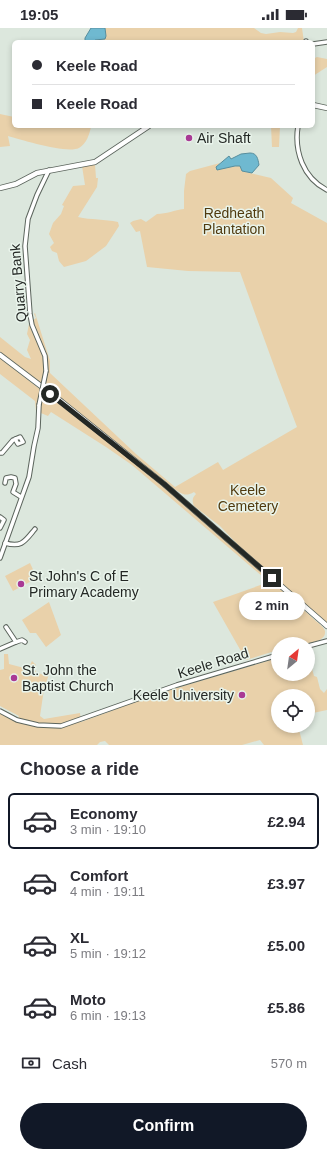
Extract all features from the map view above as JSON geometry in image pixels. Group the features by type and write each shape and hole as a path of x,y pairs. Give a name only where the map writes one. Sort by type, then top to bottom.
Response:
{"main road":[{"path":"315,105 327,108"},
{"path":"0,188 16,184 37,173 95,162 146,128"},
{"path":"0,355 164,484 327,626"}],"street":[{"path":"315,44 327,42"},
{"path":"298,128 299,157 304,168 312,179 327,190"},
{"name":"Quarry Bank","path":"21,497 29,477 38,428 39,405 46,371 45,356 32,325 30,314 24,246 28,219 48,170"},
{"path":"0,453 2,453 15,439"},
{"path":"0,558 21,497 12,492 16,484 15,478 11,476 6,478 5,483"},
{"path":"0,517 4,520 0,528"},
{"path":"5,543 14,546 20,544 36,529"},
{"path":"6,627 16,642"},
{"path":"0,649 16,642 24,640 26,642"},
{"path":"315,644 327,641"},
{"name":"Keele Road","path":"0,711 17,720 38,726 61,726 176,685 271,656"}],"green space":[{"path":"105,28 254,28 261,33 266,34 280,32 293,33 296,32 298,28 302,28 304,40 95,40 105,39"},
{"path":"315,58 327,59 327,67 315,75"},
{"path":"0,114 12,117 12,128 91,128 86,141 79,148 55,148 8,136 10,146 0,147"},
{"path":"271,128 280,128 279,147 272,147"},
{"path":"220,163 216,167 241,166 242,171 271,178 293,198 291,203 327,223 327,623 241,548 220,526 194,506 193,500 196,494 194,492 184,494 173,488 0,353 0,337 25,357 31,359 27,350 30,340 27,334 29,324 43,358 44,371 47,371 46,352 32,321 36,318 35,313 50,361 50,373 136,454 175,487 218,462 223,470 297,427 240,272 188,271 147,267 140,231 136,232 130,223 141,219 146,222 157,214 184,209 186,174 190,171"},
{"path":"95,164 96,178 98,178 97,187 78,217 118,222 119,226 106,246 86,261 64,267 59,261 57,253 52,251 50,247 54,243 49,234 53,223 61,214 64,206 62,205 73,186 85,185 82,166"},
{"path":"0,358 132,461 213,528 321,625 325,631 324,636 320,640 315,641 315,637 271,637 271,652 246,660 213,602 269,582 132,465 51,412 48,416 36,411 35,401 0,374"},
{"path":"30,563 37,578 13,591 5,576"},
{"path":"49,602 61,635 46,647 36,633 30,633 22,620"},
{"name":"Keele University","path":"4,654 8,654 9,664 28,669 32,661 36,665 34,668 36,672 46,676 49,674 44,689 40,716 44,719 80,713 81,722 160,693 271,660 271,681 315,681 315,676 317,677 320,689 324,693 327,689 327,710 315,713 315,689 271,689 271,733 300,733 303,745 264,745 260,740 242,745 109,745 105,741 100,742 97,745 0,745 0,711 17,720 19,716 0,706 0,670 4,669"}],"water":[{"path":"91,28 105,28 105,39 85,40"},
{"path":"250,153 256,155 259,165 252,173 242,171 240,166 217,170 216,167 229,156 231,159 241,154"}],"place":[{"name":"Air Shaft","path":"189,138"},
{"name":"St John's C of E Primary Academy","path":"21,584"},
{"name":"St. John the Baptist Church","path":"14,678"},
{"name":"Keele University","path":"242,695"}],"route":[{"path":"50,394 164,484 272,578"}],"park label":[{"name":"Redheath Plantation","path":"234,222"},
{"name":"Keele Cemetery","path":"248,498"}]}
